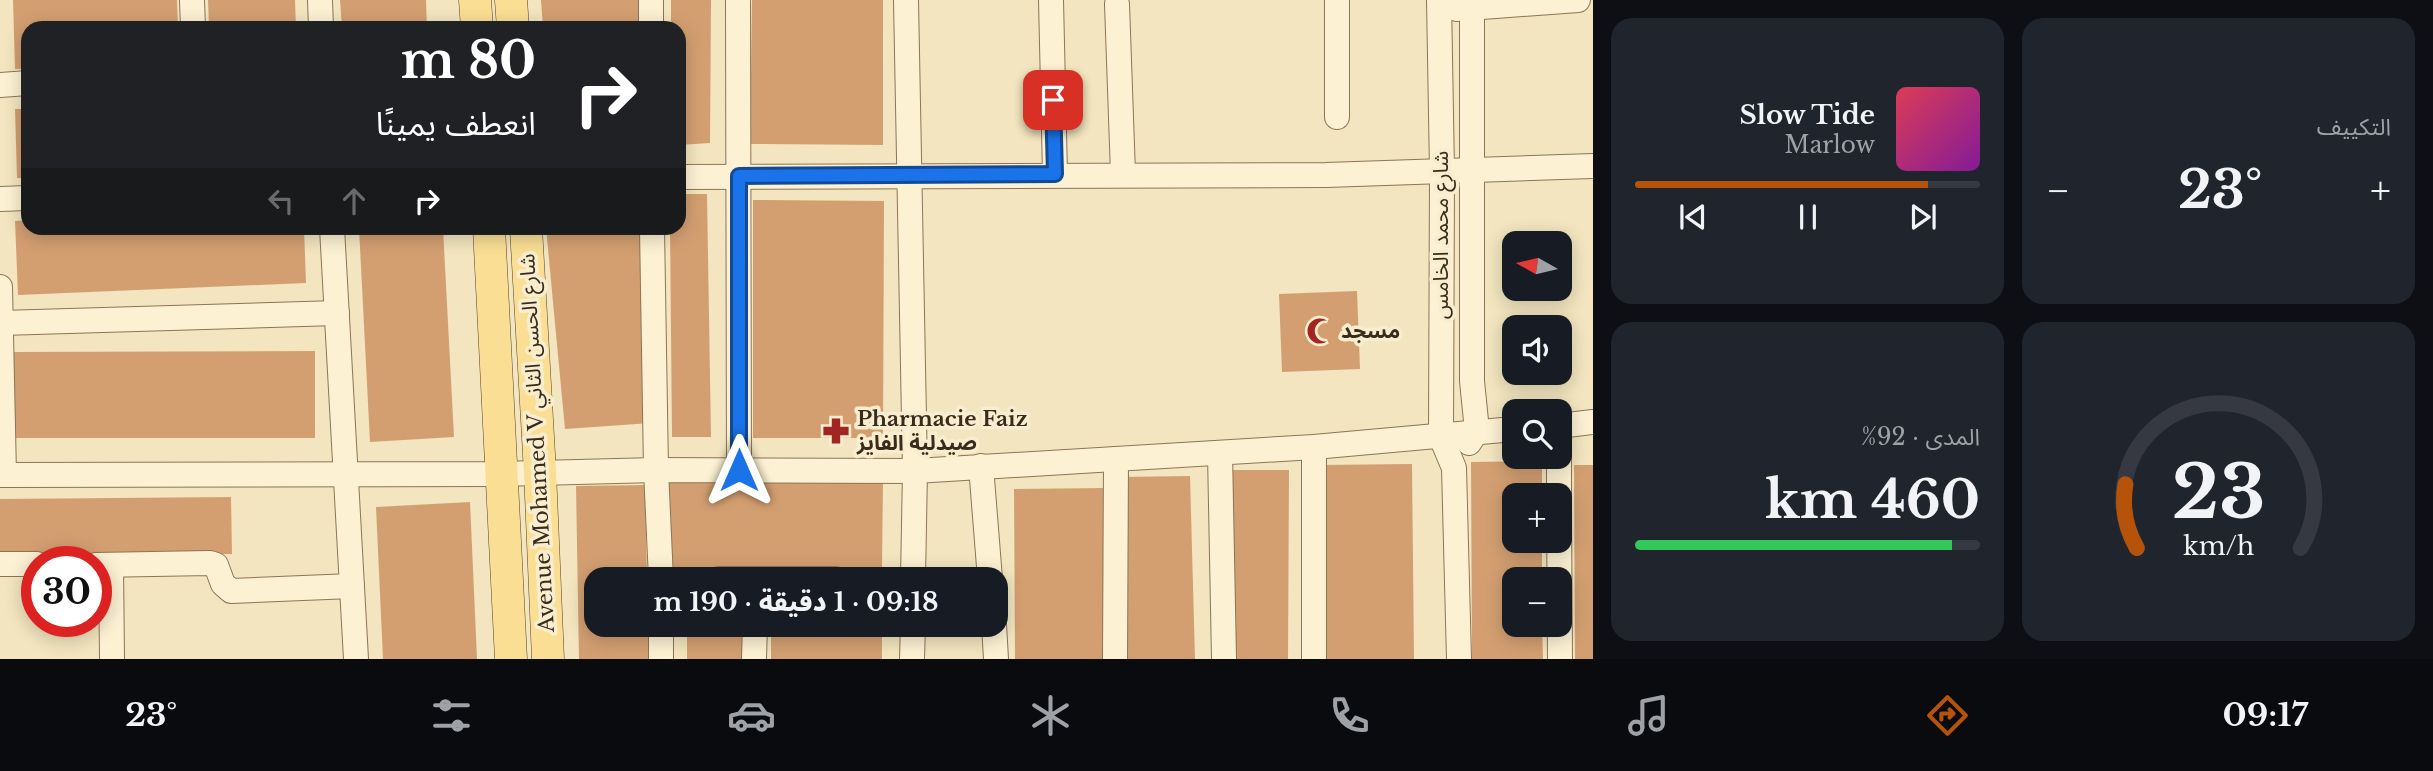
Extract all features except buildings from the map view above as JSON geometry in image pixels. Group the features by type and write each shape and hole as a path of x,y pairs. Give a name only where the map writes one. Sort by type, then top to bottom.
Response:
{"main road":[{"path":"475,0 476,21"},
{"path":"511,0 512,21"},
{"name":"Avenue Mohamed V شارع الحسن الثاني","path":"489,235 511,659"},
{"name":"Avenue Mohamed V شارع الحسن الثاني","path":"526,235 548,659"}],"street":[{"path":"192,0 193,21"},
{"path":"320,0 321,21"},
{"path":"651,0 651,21"},
{"path":"738,0 739,470"},
{"path":"906,0 915,471 913,567"},
{"path":"1051,0 1055,174"},
{"path":"1337,117 1338,0"},
{"path":"1439,5 1578,0"},
{"path":"1117,4 1123,174"},
{"path":"1454,468 1477,431 1472,381 1472,4"},
{"name":"شارع محمد الخامس","path":"1439,5 1442,171 1441,437 1454,468 1458,659"},
{"path":"0,85 21,84"},
{"path":"686,177 1326,175 1593,166"},
{"path":"0,199 21,198"},
{"path":"332,235 356,659"},
{"path":"652,235 660,567"},
{"path":"0,288 2,475 503,474 656,470 915,471 1314,447 1502,430"},
{"path":"1,323 337,313"},
{"path":"1572,424 1593,422"},
{"path":"1314,447 1314,659"},
{"path":"1220,453 1223,659"},
{"path":"1115,659 1116,459"},
{"path":"981,466 989,567"},
{"path":"1559,553 1560,659"},
{"path":"112,565 210,563 216,565 223,584 231,591 352,586"},
{"path":"0,564 21,564"},
{"path":"110,637 112,659"},
{"path":"661,637 661,659"},
{"path":"754,659 755,637"},
{"path":"912,659 913,637"},
{"path":"995,637 996,659"}],"place":[{"name":"مسجد","path":"1320,331"},
{"name":"Pharmacie Faiz صيدلية الفايز","path":"836,431"}],"route":[{"path":"739,470 739,176 1055,174 1053,100"}]}
